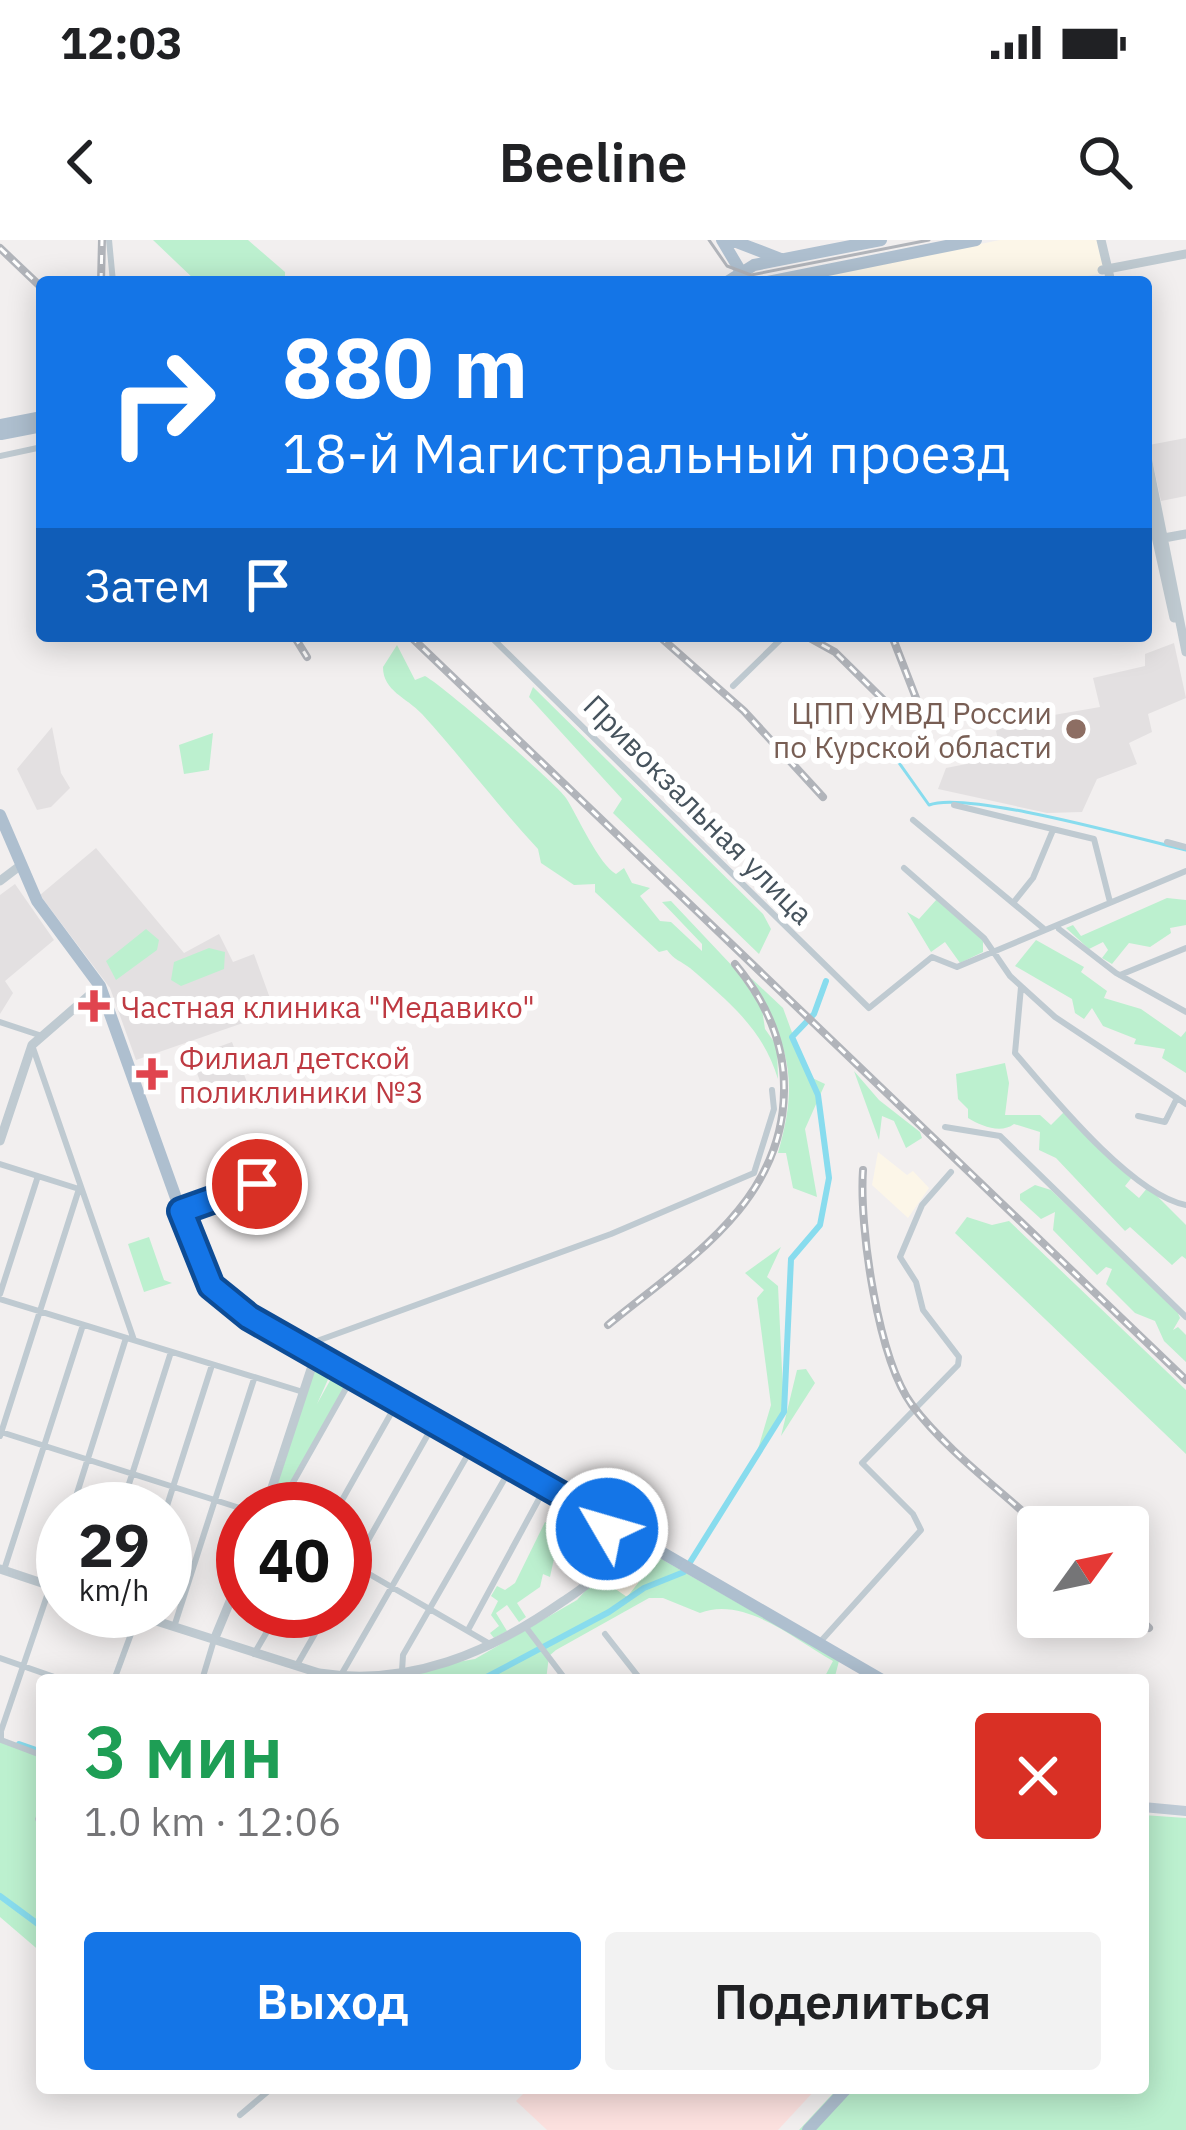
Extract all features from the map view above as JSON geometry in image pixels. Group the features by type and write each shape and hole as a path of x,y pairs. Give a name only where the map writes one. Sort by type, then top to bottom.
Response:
{"main road":[{"path":"882,240 878,249 888,257"},
{"path":"746,276 754,265 882,240"},
{"path":"801,276 976,240"},
{"path":"726,241 782,260 791,267 785,276"},
{"path":"726,241 744,276"},
{"path":"726,241 732,265 728,276"},
{"path":"0,430 36,422"},
{"path":"0,815 37,902 100,986 215,1292 872,1674"},
{"path":"1149,1808 1186,1811"},
{"path":"808,2130 841,2094"}],"street":[{"path":"109,240 112,276"},
{"path":"1101,244 1106,276 1186,254"},
{"path":"0,456 36,448"},
{"path":"1186,533 1155,540 1186,652"},
{"name":"Привокзальная улица","path":"496,642 859,1002 878,1005 932,957 957,967 993,949"},
{"path":"733,686 778,642"},
{"path":"954,805 1091,838 1110,902"},
{"path":"913,820 1043,928"},
{"path":"1012,903 1034,878 1053,830"},
{"path":"1167,842 1186,847"},
{"path":"0,881 21,866"},
{"path":"904,868 993,949 1021,987 1186,1104"},
{"path":"993,949 1043,928 1057,928 1186,871"},
{"path":"1057,928 1120,975 1186,1012"},
{"path":"1120,975 1186,948"},
{"path":"0,1142 35,1040 100,986"},
{"path":"1021,987 1020,1025 1012,1049 1078,1127 1169,1200 1186,1205"},
{"path":"0,1022 35,1040 130,1339 81,1482"},
{"path":"274,1482 303,1392 309,1350 611,1234 754,1173 774,1109 772,1090"},
{"path":"1138,1116 1165,1122 1177,1098"},
{"path":"945,1126 1000,1136 1186,1317"},
{"path":"0,1164 79,1189"},
{"path":"819,1643 921,1530 914,1514 862,1463 958,1365 959,1357 923,1310 916,1282 901,1257 922,1205 951,1172"},
{"path":"38,1176 0,1296 303,1392"},
{"path":"181,1211 257,1184"},
{"path":"79,1189 0,1433 157,1482"},
{"path":"36,1581 2,1569 83,1324"},
{"path":"129,1482 171,1352"},
{"path":"174,1482 212,1365"},
{"path":"293,1482 353,1376"},
{"path":"192,1570 254,1378"},
{"path":"352,1482 398,1401"},
{"path":"372,1533 435,1422"},
{"path":"347,1674 475,1444"},
{"path":"402,1671 401,1660 512,1466"},
{"path":"468,1631 546,1486"},
{"path":"192,1494 214,1501"},
{"path":"378,1674 448,1665 525,1626 598,1573 609,1553 609,1522"},
{"path":"372,1576 493,1646"},
{"path":"36,1626 0,1731 1,1740 36,1752"},
{"path":"525,1626 561,1674"},
{"path":"192,1633 325,1674"},
{"path":"604,1634 636,1674"},
{"path":"204,1674 216,1635"},
{"path":"116,1674 125,1638"},
{"path":"254,1654 263,1638"},
{"path":"295,1668 312,1638"},
{"path":"0,1658 46,1674"},
{"path":"240,2115 265,2094"}],"shaded area":[{"path":"1000,240 1102,240 1109,272 1087,276 823,276"},
{"path":"1186,438 1186,496 1161,501 1152,444"},
{"name":"ЦПП УМВД России по Курской области","path":"1174,643 1186,698 1148,714 1152,732 1129,743 1137,764 1097,779 1082,812 1047,813 938,789 946,768 1002,757 996,731 1007,723 1100,707 1093,678 1145,666 1145,654"},
{"path":"52,727 61,773 70,788 51,807 37,810 17,769"},
{"path":"96,848 184,953 219,934 233,962 254,954 275,1012 136,1060 110,988 40,895"},
{"path":"15,884 54,940 5,981 13,993 0,1014 0,895"},
{"path":"232,1042 248,1085 207,1100 191,1057"},
{"path":"878,1152 907,1175 913,1171 929,1188 908,1218 872,1185"},
{"path":"616,1549 645,1574 627,1598 595,1574"},
{"path":"523,2094 811,2094 778,2130 547,2130 516,2101"}],"green space":[{"path":"153,240 248,240 285,272 285,276 191,276"},
{"path":"397,645 415,680 425,676 436,683 558,789 609,869 616,874 624,868 632,883 650,888 640,896 660,921 671,922 702,951 702,944 662,902 671,901 737,971 762,1009 765,1029 777,1046 778,1079 754,1031 718,993 667,950 659,952 595,892 595,884 574,885 541,863 538,849 422,714 387,682 383,667"},
{"path":"533,687 763,914 771,929 759,954 613,813 622,799 529,697"},
{"path":"213,733 209,770 184,774 179,745"},
{"path":"1167,898 1186,900 1186,925 1170,928 1171,933 1150,947 1129,943 1112,964 1102,958 1108,950 1103,942 1089,949 1066,928 1073,925 1081,936"},
{"path":"937,899 983,940 983,952 960,963 945,942 931,952 907,912 919,919"},
{"path":"146,929 159,940 157,950 116,980 106,961"},
{"path":"1036,940 1084,967 1081,972 1107,991 1104,998 1141,1009 1181,1037 1186,1031 1186,1073 1162,1058 1165,1049 1134,1044 1136,1039 1103,1026 1092,1008 1084,1019 1075,1013 1072,999 1015,966"},
{"path":"209,948 225,952 224,969 181,986 171,980 174,962"},
{"path":"751,978 783,1008 808,1076 825,1084 805,1129 817,1197 793,1188 786,1153 778,1153 788,1103 787,1062"},
{"path":"1005,1063 1009,1083 1005,1115 1040,1115 1051,1125 1064,1112 1133,1176 1125,1186 1139,1198 1148,1187 1186,1225 1186,1259 1182,1256 1172,1265 1130,1227 1125,1231 1056,1158 1039,1150 1040,1132 1014,1124 991,1128 968,1118 968,1109 958,1099 956,1074"},
{"path":"854,1071 922,1138 906,1148 894,1121 882,1116 879,1140"},
{"path":"1035,1185 1051,1190 1177,1311 1180,1318 1173,1330 1178,1327 1186,1335 1186,1362 1164,1341 1155,1321 1135,1313 1106,1284 1112,1269 1106,1267 1097,1275 1053,1230 1055,1212 1041,1219 1020,1200 1020,1194"},
{"path":"967,1217 992,1225 1009,1221 1186,1390 1186,1454 955,1233"},
{"path":"149,1237 164,1280 172,1283 144,1292 128,1244"},
{"path":"781,1247 767,1277 778,1286 784,1412 755,1459 771,1405 757,1298 764,1290 745,1273"},
{"path":"314,1366 330,1375 317,1404 332,1377 346,1386 292,1482 277,1482"},
{"path":"806,1369 815,1383 781,1436 797,1370"},
{"path":"545,1522 564,1537 572,1526 584,1534 574,1540 579,1545 566,1565 555,1554 550,1577 543,1574 540,1587 517,1603 526,1617 519,1622 507,1605 496,1613 507,1631 494,1638 490,1633 499,1626 491,1615 498,1601 491,1596 497,1586 505,1590 515,1583"},
{"path":"611,1530 839,1661 836,1674 826,1674 833,1661 752,1615 717,1609 700,1613 663,1598 649,1598 556,1650 549,1656 547,1674 389,1674 475,1659 577,1600 598,1577 627,1597 642,1578 613,1550"},
{"path":"0,1741 36,1753 36,1948 0,1917"},
{"path":"1149,1815 1186,1818 1186,2130 799,2130 832,2094 1149,2094"}],"waterway":[{"path":"897,760 929,805 949,802 1014,810 1186,850"},
{"path":"492,1674 609,1612 644,1588 684,1572 784,1412 791,1259 820,1225 829,1178 818,1095 792,1037 814,1014 826,981"},
{"path":"19,1744 36,1750"},
{"path":"0,1896 36,1923"}],"tram line":[{"path":"709,240 727,266 751,275 929,240"}],"railway":[{"path":"101,276 102,240"},
{"path":"0,248 36,282"},
{"path":"298,642 307,657"},
{"path":"416,642 1186,1380"},
{"path":"666,642 744,711 823,797"},
{"path":"817,642 835,652 909,725"},
{"path":"894,642 921,711"},
{"path":"608,1325 725,1226 767,1166 779,1131 784,1091 781,1056 764,1007 735,964"},
{"path":"863,1170 873,1292 900,1384 940,1438 1017,1507"}],"place":[{"name":"ЦПП УМВД России по Курской области","path":"1076,729"},
{"name":"Частная клиника \"Медавико\"","path":"94,1006"},
{"name":"Филиал детской поликлиники №3","path":"152,1074"}],"route":[{"path":"257,1184 181,1211 215,1292 249,1317 609,1522 607,1529"}]}
